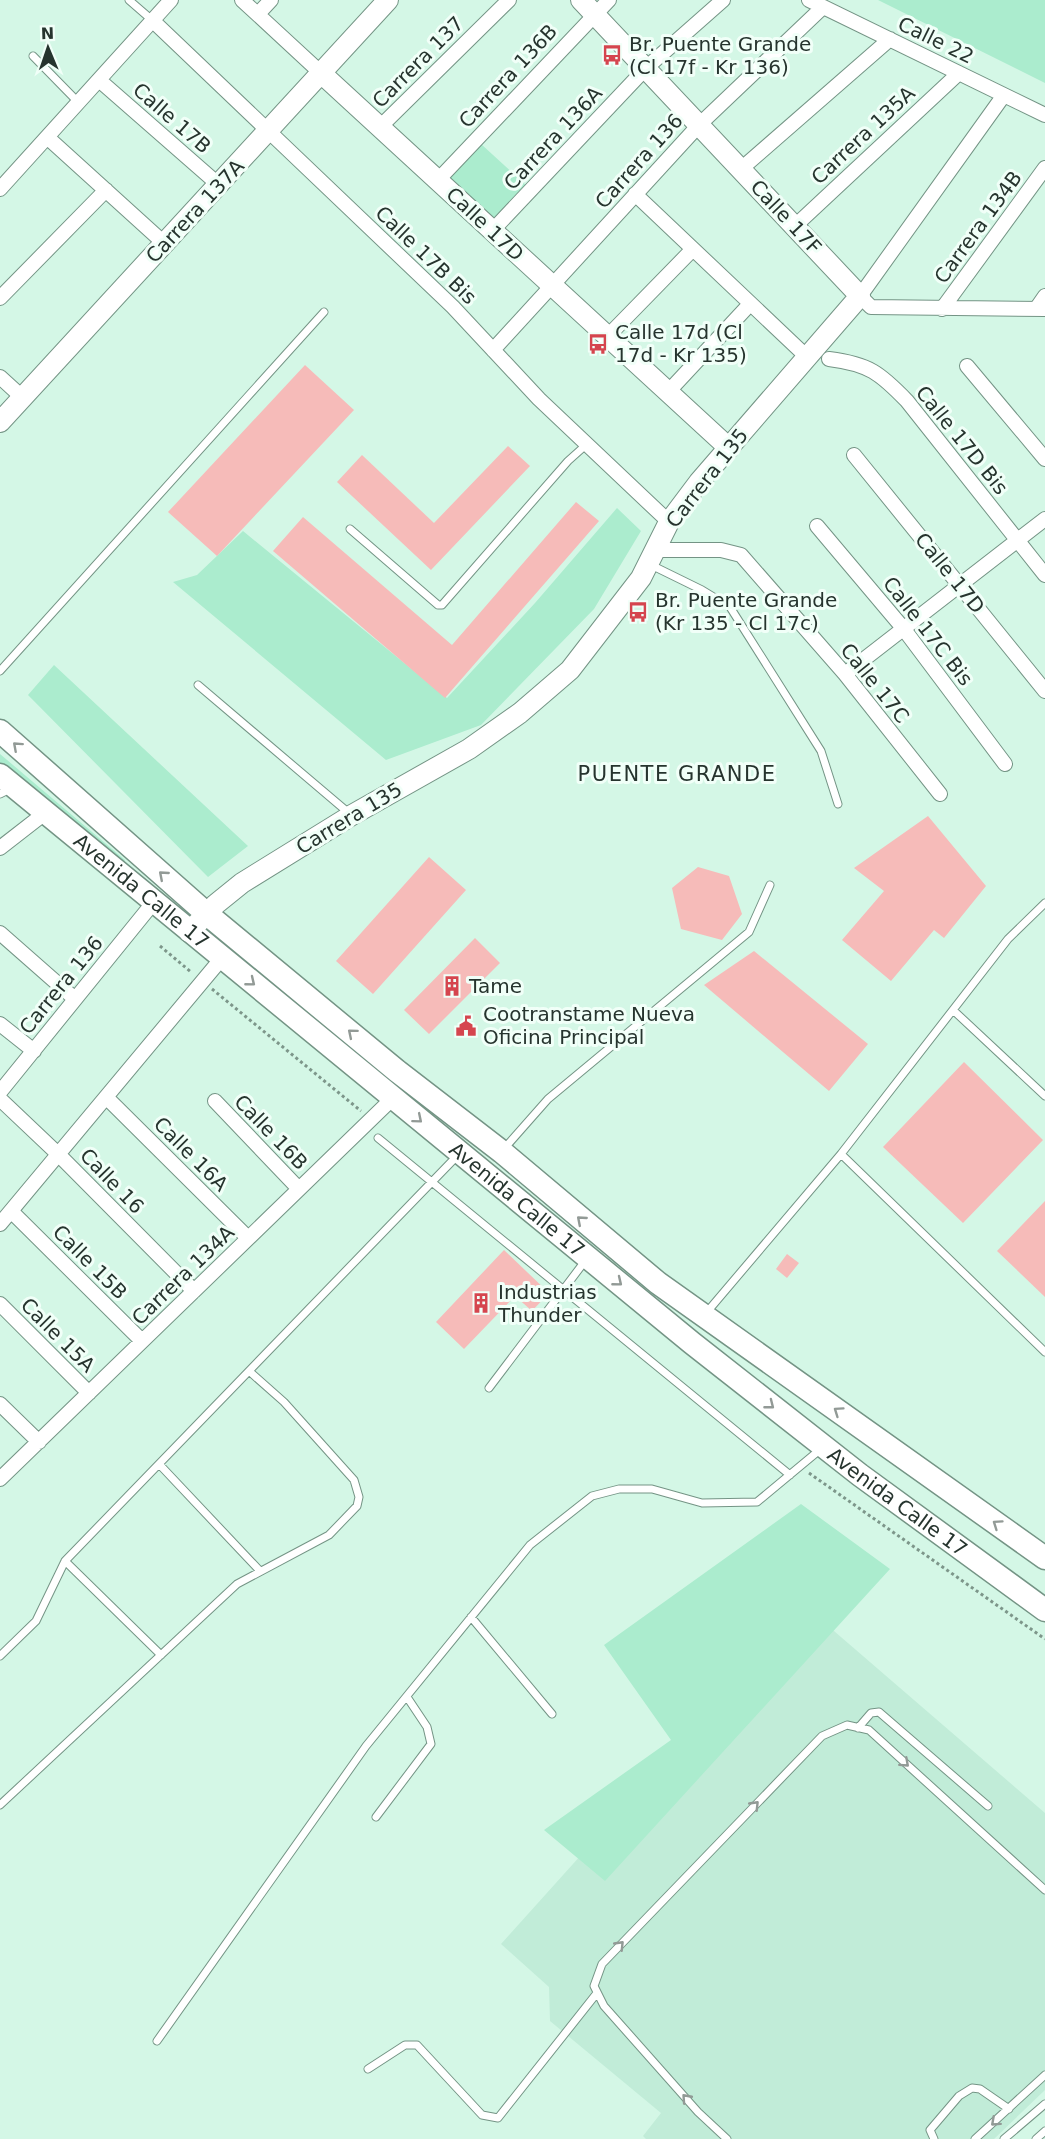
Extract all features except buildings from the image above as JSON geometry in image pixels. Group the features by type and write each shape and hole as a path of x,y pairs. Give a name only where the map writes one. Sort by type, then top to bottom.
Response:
{"main road":[{"name":"Avenida Calle 17","path":"0,731 207,914 397,1071 502,1152 592,1229 703,1317 1045,1558"},
{"name":"Avenida Calle 17","path":"5,786 45,813 459,1153 823,1447 1045,1610"}],"street":[{"path":"0,189 171,0"},
{"name":"Calle 17D","path":"242,0 729,448"},
{"path":"258,14 271,0"},
{"name":"Carrera 137A","path":"0,422 388,0"},
{"name":"Carrera 137","path":"380,127 509,0"},
{"name":"Carrera 136B","path":"438,180 588,7 609,0"},
{"name":"Carrera 136A","path":"492,231 646,69 723,0"},
{"name":"Calle 22","path":"809,0 1045,115"},
{"name":"Calle 17F","path":"588,7 871,307 1040,309"},
{"name":"Carrera 136","path":"493,350 699,125 823,7"},
{"name":"Calle 17B Bis","path":"152,20 453,307 586,444 669,522"},
{"path":"741,170 890,39"},
{"name":"Carrera 135A","path":"795,226 959,73"},
{"name":"Calle 17B","path":"99,80 219,185"},
{"name":"Carrera 135","path":"189,932 242,883 352,815 469,749 542,695 570,670 597,638 652,557 669,522 729,448 860,296 1004,95"},
{"path":"47,137 165,244"},
{"name":"Carrera 134B","path":"942,309 1045,168"},
{"path":"0,298 106,190"},
{"path":"635,194 807,357"},
{"path":"608,336 693,249"},
{"path":"1040,309 1045,296"},
{"path":"668,392 750,304"},
{"name":"Calle 17D Bis","path":"830,358 865,365 883,376 907,401 1045,575"},
{"path":"967,366 1045,459"},
{"path":"0,377 23,398"},
{"name":"Calle 17D","path":"854,455 1045,691"},
{"path":"844,674 1045,519"},
{"name":"Calle 17C Bis","path":"818,526 903,628 1005,764"},
{"name":"Calle 17C","path":"652,557 721,550 741,555 844,674 940,794"},
{"path":"0,848 45,813"},
{"name":"Carrera 136","path":"0,1092 153,903"},
{"path":"0,933 75,999"},
{"path":"0,1224 222,958"},
{"path":"0,1024 34,1051"},
{"name":"Calle 16A","path":"106,1097 248,1238"},
{"name":"Carrera 134A","path":"0,1479 393,1098"},
{"name":"Calle 16","path":"0,1099 194,1291"},
{"name":"Calle 16B","path":"215,1101 299,1189"},
{"name":"Calle 15B","path":"10,1211 142,1341"},
{"name":"Calle 15A","path":"0,1304 89,1393"},
{"path":"0,1404 39,1442"}],"lane":[{"path":"129,0 152,20"},
{"path":"33,56 78,102"},
{"path":"0,671 324,312"},
{"path":"350,529 438,605 442,605 568,461 586,444"},
{"path":"652,557 730,607 821,751 838,804"},
{"path":"198,685 352,815"},
{"path":"502,1152 548,1099 749,932 770,885"},
{"path":"703,1317 841,1154 1008,939 1045,903"},
{"path":"953,1010 1045,1096"},
{"path":"378,1138 790,1475"},
{"path":"0,1656 36,1621 65,1561 459,1153"},
{"path":"841,1154 1045,1352"},
{"path":"489,1388 588,1258"},
{"path":"0,1805 237,1584 329,1535 357,1506 359,1497 354,1480 285,1402 249,1371"},
{"path":"157,2041 366,1746 530,1545 592,1496 620,1489 652,1489 702,1503 757,1502 823,1447"},
{"path":"159,1464 260,1571"},
{"path":"65,1561 161,1655"},
{"path":"471,1617 552,1714"},
{"path":"376,1817 431,1744 427,1727 407,1697"},
{"path":"858,1728 871,1713 879,1712 988,1806"},
{"path":"727,2139 698,2112 604,2006 594,1986 602,1964 822,1736 847,1725 869,1730 1045,1890"},
{"path":"368,2069 405,2045 417,2045 482,2115 498,2118 597,1993"},
{"path":"975,2139 1045,2075"},
{"path":"934,2139 930,2130 959,2096 972,2088 980,2089 1009,2109"},
{"path":"1004,2139 1045,2104"}],"path":[{"path":"160,946 371,1119"},
{"path":"799,1467 1045,1639"}],"shaded area":[{"path":"878,0 1045,0 1045,83"},
{"path":"481,144 527,186 493,224 446,181"},
{"path":"617,508 641,531 594,609 481,725 386,760 173,582 197,575 243,531 447,698 535,603"},
{"path":"54,665 248,846 208,877 28,695"},
{"path":"0,754 125,860 121,866 0,769"},
{"path":"801,1504 890,1569 605,1881 544,1830 671,1740 604,1645"},
{"path":"805,1606 1045,1813 1045,2090 994,2139 646,2139 643,2136 661,2113 550,2021 549,1987 501,1944"}],"place":[{"name":"Br. Puente Grande (Cl 17f - Kr 136)","path":"612,55"},
{"name":"Calle 17d (Cl 17d - Kr 135)","path":"598,344"},
{"name":"Br. Puente Grande (Kr 135 - Cl 17c)","path":"638,612"},
{"name":"Tame","path":"452,986"},
{"name":"Cootranstame Nueva Oficina Principal","path":"466,1026"},
{"name":"Industrias Thunder","path":"481,1303"}],"district":[{"name":"PUENTE GRANDE","path":"677,774"}]}
